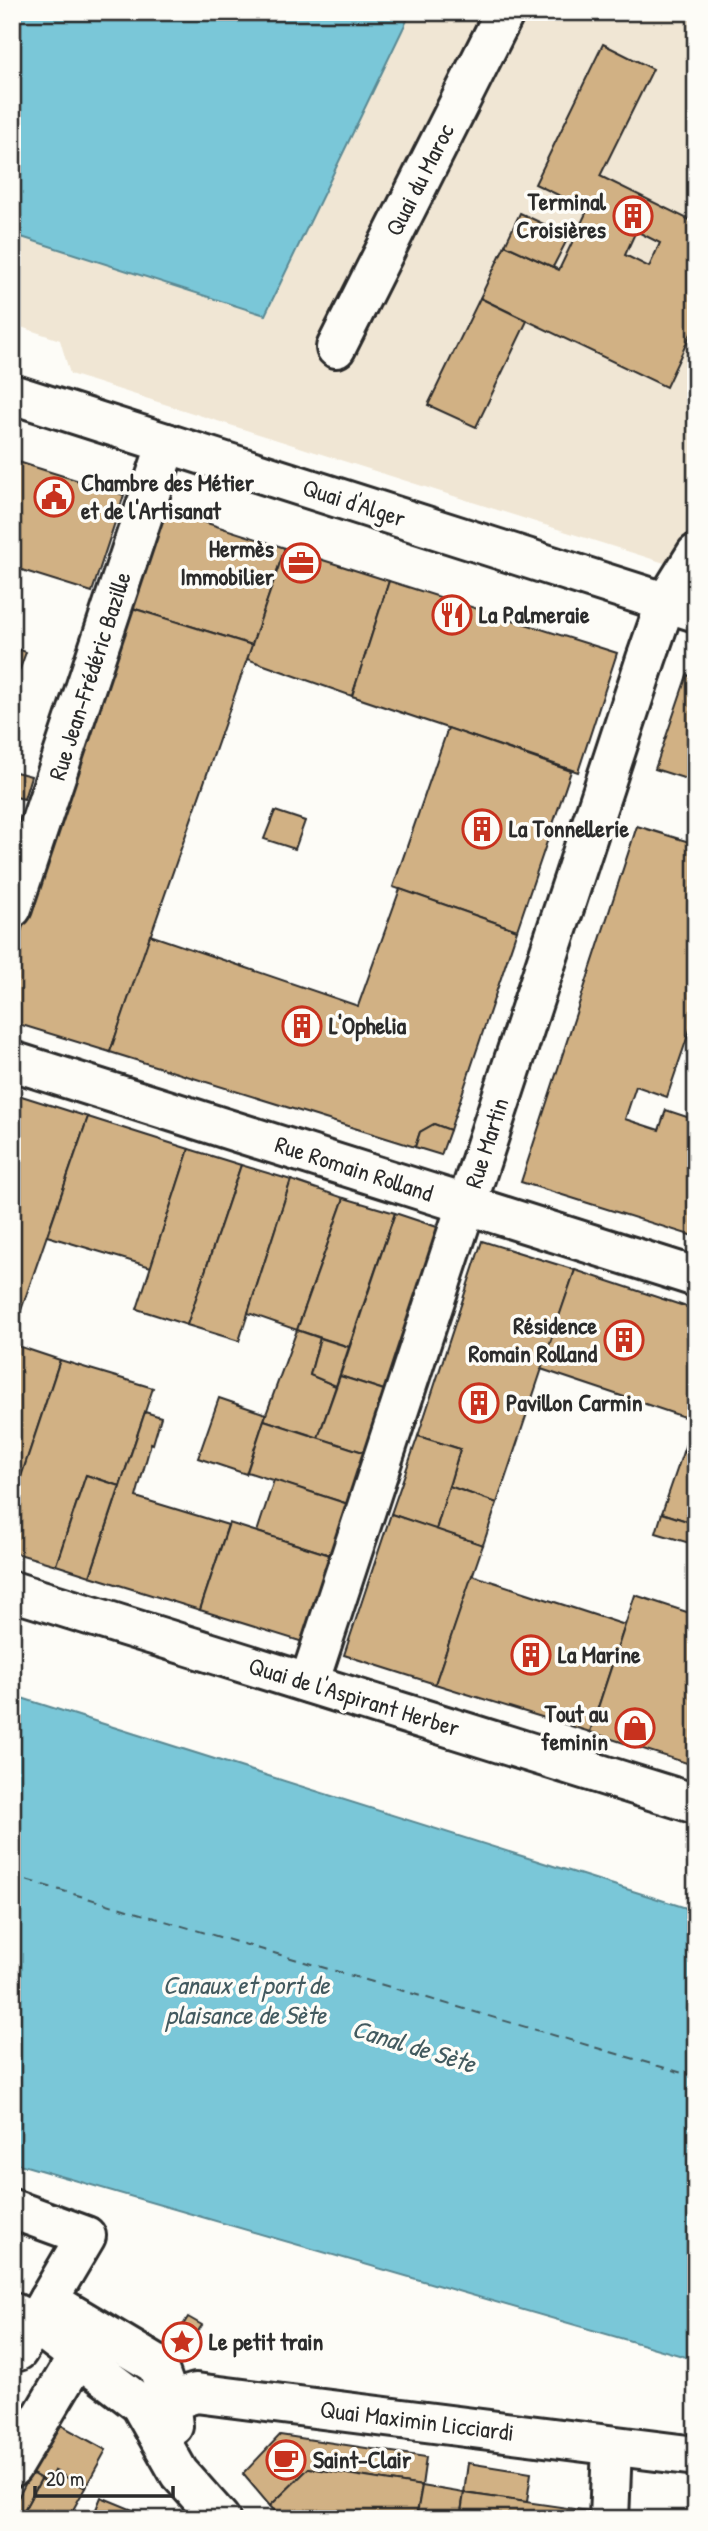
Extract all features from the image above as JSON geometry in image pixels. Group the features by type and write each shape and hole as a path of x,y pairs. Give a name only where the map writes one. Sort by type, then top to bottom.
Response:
{"street":[{"name":"Quai du Maroc","path":"336,348 505,12"},
{"name":"Quai d'Alger","path":"12,394 681,607"},
{"name":"Rue Jean-Frédéric Bazille","path":"12,908 167,443"},
{"name":"Rue Martin","path":"309,1683 466,1205 681,607 696,554"},
{"name":"Rue Romain Rolland","path":"12,1061 696,1277"},
{"name":"Quai de l'Aspirant Herber","path":"12,1591 696,1804"},
{"path":"12,2209 86,2236 28,2321"},
{"path":"28,2321 78,2356 155,2403"},
{"path":"28,2321 157,2365 155,2403 179,2473 220,2519"},
{"path":"12,2468 78,2356"},
{"name":"Quai Maximin Licciardi","path":"155,2403 196,2393 696,2456"},
{"path":"609,2519 612,2446"}],"shaded area":[{"path":"411,12 696,12 696,573 70,374 60,340 12,324 12,234 266,315"}],"water":[{"path":"12,12 411,12 265,315 12,234"},
{"name":"Canaux et port de plaisance de Sète","path":"12,1695 696,1911 696,2360 12,2162"}],"building":[{"name":"Terminal Croisières","path":"603,44 653,69 600,176 696,223 696,323 666,387 480,298 505,245 559,270 588,209 535,184","holes":["636,231 660,243 649,267 625,255"]},
{"path":"520,213 569,236 553,267 505,245"},
{"path":"480,298 527,321 476,427 428,405"},
{"path":"12,460 124,495 92,592 12,567"},
{"path":"166,510 285,548 252,645 132,608"},
{"path":"285,548 389,581 352,696 247,659"},
{"path":"389,581 617,653 578,772 352,696"},
{"path":"132,608 252,645 110,1052 12,1022 12,958"},
{"path":"12,647 26,652 12,691"},
{"path":"687,675 696,678 696,782 655,769"},
{"name":"La Tonnellerie","path":"448,728 571,771 517,930 393,887"},
{"path":"12,771 31,776 24,799 12,796"},
{"path":"275,811 305,821 295,849 264,839"},
{"path":"637,826 696,844 696,1012 667,1097 636,1086 625,1119 659,1130 666,1110 696,1120 696,1237 521,1182"},
{"name":"L'Ophelia","path":"400,889 517,930 450,1130 434,1124 420,1132 415,1147 110,1052 150,935 358,1006"},
{"path":"12,1093 88,1117 18,1319 12,1317"},
{"path":"88,1117 189,1149 151,1267 47,1236"},
{"path":"434,1124 450,1130 441,1155 415,1147 420,1132"},
{"path":"189,1149 241,1165 187,1325 137,1309"},
{"path":"241,1165 291,1180 239,1341 187,1325"},
{"path":"291,1180 344,1198 297,1330 248,1313"},
{"path":"344,1198 395,1213 349,1347 297,1330"},
{"path":"395,1213 446,1230 390,1392 340,1376"},
{"name":"Pavillon Carmin","path":"482,1241 575,1270 497,1503 449,1486 460,1449 418,1436"},
{"name":"Résidence Romain Rolland","path":"575,1270 696,1310 696,1411 693,1420 541,1369"},
{"path":"297,1330 320,1338 310,1375 336,1386 318,1438 264,1420"},
{"path":"320,1338 349,1347 336,1386 310,1375"},
{"path":"12,1344 60,1360 12,1504"},
{"path":"60,1360 153,1388 120,1486 86,1475 56,1565 12,1552 12,1504"},
{"path":"340,1376 390,1392 369,1454 318,1438"},
{"path":"219,1398 266,1414 246,1474 198,1458"},
{"path":"145,1412 161,1417 136,1497 228,1525 200,1610 90,1576"},
{"path":"696,1415 696,1456 683,1452"},
{"path":"264,1420 369,1454 351,1505 247,1472"},
{"path":"418,1436 460,1449 436,1530 391,1514"},
{"path":"683,1452 696,1456 696,1524 662,1513"},
{"path":"86,1475 120,1486 90,1576 56,1565"},
{"path":"274,1480 351,1505 333,1556 257,1532"},
{"path":"449,1486 497,1503 483,1545 436,1530"},
{"path":"662,1513 696,1524 696,1545 656,1533"},
{"path":"391,1514 483,1545 435,1684 344,1655"},
{"path":"229,1523 333,1556 303,1642 200,1610"},
{"name":"La Marine","path":"472,1575 625,1625 590,1732 435,1684"},
{"path":"635,1595 696,1615 696,1766 590,1732"},
{"path":"188,2317 202,2325 184,2354 170,2346"},
{"path":"12,2397 23,2403 12,2421"},
{"path":"59,2424 106,2450 85,2488 55,2471 49,2483 31,2473"},
{"path":"280,2435 426,2457 422,2486 309,2468 270,2506 243,2474"},
{"path":"468,2463 531,2473 527,2502 464,2493"},
{"path":"309,2468 422,2486 416,2519 282,2519 270,2506"},
{"path":"55,2471 85,2488 68,2519 19,2519 41,2479 49,2483"},
{"path":"31,2473 41,2479 19,2519 12,2519 12,2509"},
{"path":"422,2486 464,2493 460,2519 416,2519"},
{"path":"464,2493 589,2511 589,2519 460,2519"},
{"path":"101,2497 145,2515 144,2519 92,2519"},
{"path":"630,2515 696,2518 696,2519 630,2519"}],"ferry route":[{"path":"12,1876 696,2077"}],"place":[{"name":"Terminal Croisières","path":"633,216"},
{"name":"Chambre des Métier et de l'Artisanat","path":"54,497"},
{"name":"Hermès Immobilier","path":"301,563"},
{"name":"La Palmeraie","path":"452,615"},
{"name":"La Tonnellerie","path":"482,829"},
{"name":"L'Ophelia","path":"302,1026"},
{"name":"Résidence Romain Rolland","path":"624,1340"},
{"name":"Pavillon Carmin","path":"479,1403"},
{"name":"La Marine","path":"531,1655"},
{"name":"Tout au feminin","path":"635,1728"},
{"name":"Le petit train","path":"182,2342"},
{"name":"Saint-Clair","path":"286,2460"}],"water label":[{"name":"Canal de Sète","path":"414,2046"}]}
